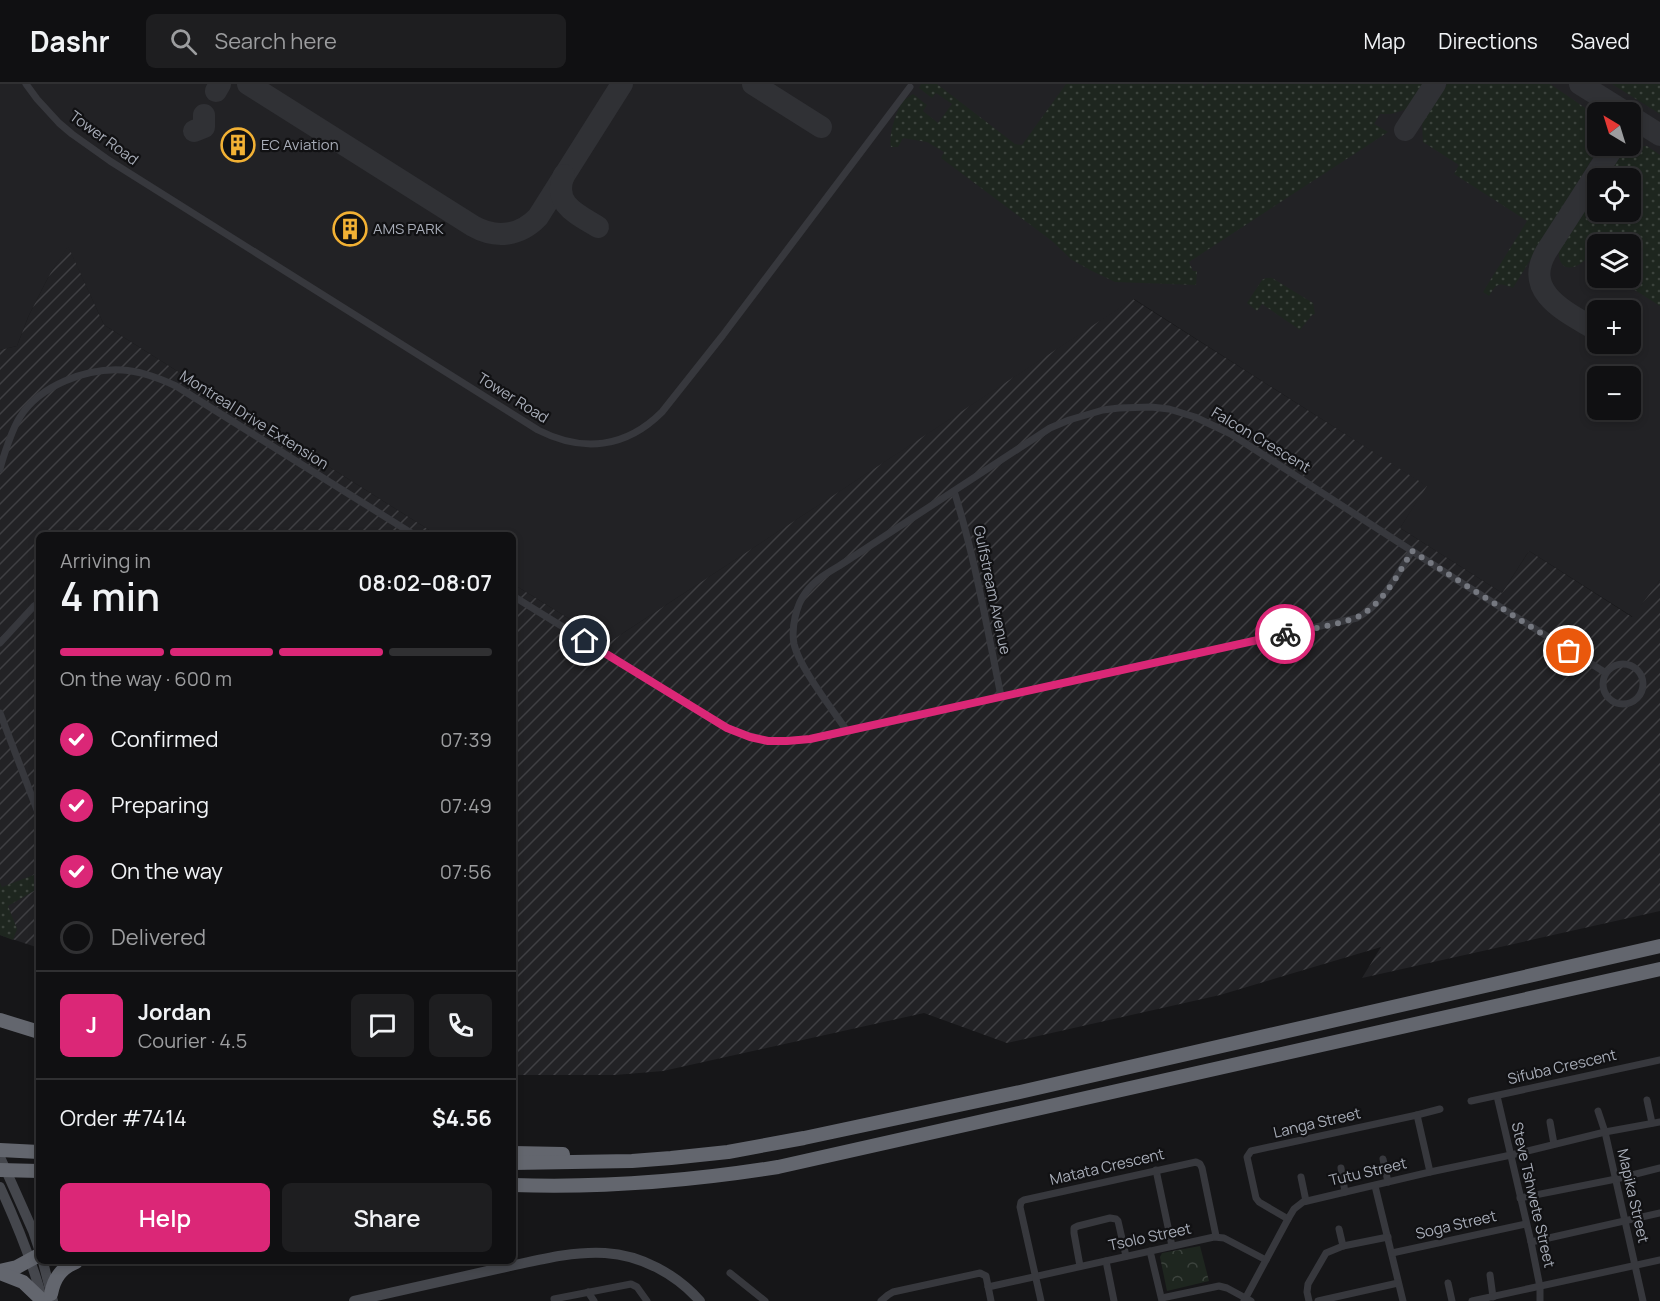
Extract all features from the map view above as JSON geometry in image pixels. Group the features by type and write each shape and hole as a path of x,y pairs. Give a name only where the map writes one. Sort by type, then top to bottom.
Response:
{"highway":[{"path":"516,1163 632,1161 728,1152 804,1138 1031,1089 1660,946"},
{"path":"518,1186 609,1185 741,1173 778,1167 1660,969"},
{"path":"0,1020 36,1031"},
{"path":"0,1150 35,1151"},
{"path":"516,1153 611,1154 632,1161"},
{"path":"0,1170 36,1171"},
{"path":"0,1272 12,1269 36,1257"},
{"path":"0,1272 23,1282 47,1299 57,1276 64,1268 72,1264"}],"main road":[{"path":"0,1157 33,1231 36,1246"},
{"path":"0,1187 36,1252"},
{"path":"354,1301 519,1264 570,1254 589,1253 606,1253 646,1262 673,1278 700,1301"},
{"path":"40,1264 47,1299"}],"street":[{"name":"Tower Road","path":"26,84 49,112 72,134 141,181 538,430 573,444 604,443 633,435 662,412 910,87"},
{"name":"Montreal Drive Extension","path":"0,466 20,417 41,396 70,379 99,371 125,370 148,375 176,386 410,532"},
{"name":"Falcon Crescent","path":"848,730 821,693 798,655 794,644 799,604 806,592 817,580 1043,432 1069,420 1119,408 1169,409 1203,420 1232,434 1606,673"},
{"name":"Gulfstream Avenue","path":"954,491 962,517 1001,696"},
{"path":"516,598 701,713 734,731 768,741 787,741 810,739 908,718 1357,618 1372,607 1391,586 1412,551"},
{"path":"0,643 36,606"},
{"path":"0,637 12,629"},
{"path":"1615,665 1633,667 1642,678 1641,692 1625,704 1612,701 1604,691 1606,673 1615,665"},
{"path":"0,713 36,807"},
{"name":"Sifuba Crescent","path":"1471,1101 1660,1059"},
{"name":"Steve Tshwete Street","path":"1497,1096 1531,1242 1540,1287 1540,1301"},
{"name":"Tutu Street","path":"1306,1201 1656,1122 1647,1100"},
{"path":"1430,1172 1417,1115 1440,1109"},
{"path":"1598,1111 1605,1132"},
{"name":"Langa Street","path":"1288,1219 1256,1198 1247,1157 1249,1153 1417,1115"},
{"path":"1550,1122 1554,1144"},
{"name":"Mapika Street","path":"1605,1132 1643,1301"},
{"path":"1383,1159 1388,1182"},
{"name":"Matata Crescent","path":"1036,1276 1020,1207 1022,1201 1156,1170 1194,1162 1200,1164 1216,1236"},
{"path":"1341,1168 1345,1192"},
{"path":"1520,1198 1660,1168"},
{"path":"1156,1170 1172,1246"},
{"path":"1150,1251 1162,1299 1219,1286 1247,1300 1288,1219 1294,1209 1306,1201 1301,1178"},
{"path":"1376,1186 1403,1301"},
{"path":"1531,1242 1660,1213"},
{"path":"1080,1266 1074,1228 1110,1218 1118,1221 1126,1256"},
{"name":"Soga Street","path":"1392,1253 1526,1224"},
{"path":"1339,1229 1343,1246"},
{"path":"1216,1236 1266,1260"},
{"name":"Tsolo Street","path":"988,1287 1216,1236"},
{"path":"1310,1301 1307,1292 1308,1284 1323,1256 1329,1251 1388,1237"},
{"path":"1472,1301 1660,1260"},
{"path":"1106,1261 1114,1301"},
{"path":"730,1273 765,1301"},
{"path":"881,1301 893,1292 980,1273 986,1276 991,1301"},
{"path":"1490,1275 1493,1296"},
{"path":"1036,1276 1041,1301"},
{"path":"1318,1301 1398,1283"},
{"path":"1448,1283 1452,1301"},
{"path":"551,1290 555,1300 626,1284 637,1287 647,1301"},
{"path":"588,1292 594,1301"}],"shaded area":[{"path":"0,84 1660,84 1660,580 1633,617 1529,551 1502,593 1400,528 1426,486 1134,299 608,643 516,586 516,532 432,532 104,325 68,247 50,274 29,315 17,346 0,350"},
{"path":"68,246 104,325 432,532 36,532 36,947 0,935 0,350 17,346 29,315 50,274"},
{"path":"1133,299 1427,486 1400,528 1502,593 1529,551 1632,617 1660,580 1660,911 1362,978 1381,947 1220,995 1007,1043 924,1013 663,1071 615,1075 516,1075 516,586 608,643"}],"green space":[{"path":"921,84 937,84 1015,144 1022,145 1066,84 1203,84 1205,86 1207,84 1423,84 1407,109 1391,114 1380,114 1374,124 1388,132 1189,262 1193,271 1197,271 1196,285 1115,282 1072,260 1052,241 941,158 944,152 927,142 903,138 898,147 891,147 894,122 904,100 913,94 927,105 923,111 938,123 952,104 936,93 932,98 919,88"},
{"path":"1447,84 1550,84 1587,109 1587,156 1594,156 1513,288 1498,285 1489,296 1483,292 1527,221 1454,174 1459,165 1423,142 1422,123"},
{"path":"1612,84 1660,84 1660,114"},
{"path":"1641,146 1647,146 1660,155 1660,306 1632,288 1641,288 1641,234 1587,234 1587,260 1576,266 1563,265 1559,256 1559,249 1587,204 1587,222 1641,222 1641,168 1611,168 1620,156 1641,156"},
{"path":"1272,278 1313,303 1315,314 1300,330 1262,304 1257,311 1247,303 1262,280"},
{"path":"36,874 36,890 8,906 17,929 13,940 0,935 0,883 2,887"},
{"path":"1200,1246 1209,1281 1167,1291 1160,1257 1162,1253"}],"taxiway":[{"path":"216,91 220,84"},
{"path":"248,84 473,226 499,234 516,232 538,217 622,84"},
{"path":"753,84 821,127"},
{"path":"1405,130 1435,84"},
{"path":"1580,84 1609,102"},
{"path":"194,131 204,127 204,115"},
{"path":"1641,123 1660,135"},
{"path":"1587,325 1562,309 1544,291 1540,280 1540,267 1546,252 1608,156"},
{"path":"564,175 561,185 564,201 575,212 598,227"}],"way so far":[{"path":"1285,634 1347,621 1364,614 1391,586 1412,551 1569,651"}],"place":[{"name":"EC Aviation","path":"238,145"},
{"name":"AMS PARK","path":"350,229"}],"route":[{"path":"585,641 727,728 768,741 787,741 810,739 908,718 1285,634"}]}
